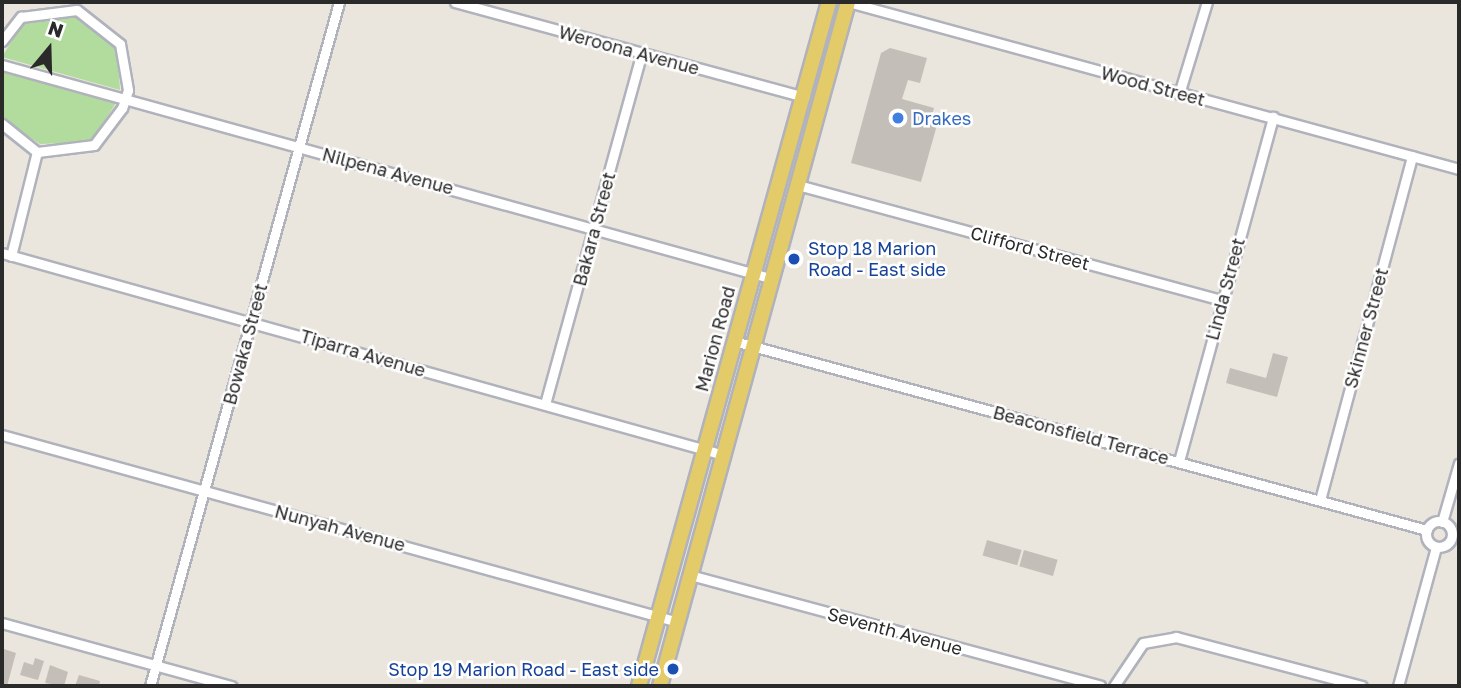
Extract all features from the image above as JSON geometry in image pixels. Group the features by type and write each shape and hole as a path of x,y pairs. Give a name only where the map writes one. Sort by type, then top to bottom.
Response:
{"main road":[{"name":"Marion Road","path":"639,686 829,2"},
{"path":"660,686 848,2"},
{"path":"785,162 798,185"}],"street":[{"name":"Bowaka Street","path":"150,686 339,2"},
{"name":"Weroona Avenue","path":"455,2 804,97"},
{"name":"Wood Street","path":"848,2 1459,169"},
{"path":"1179,94 1207,2"},
{"path":"2,41 21,17 78,6 120,44 126,99 94,145 37,152 2,124"},
{"name":"Bakara Street","path":"545,404 642,53"},
{"name":"Nilpena Avenue","path":"2,65 773,279"},
{"name":"Linda Street","path":"1178,461 1273,117"},
{"path":"6,254 37,152"},
{"name":"Skinner Street","path":"1320,500 1412,156"},
{"name":"Clifford Street","path":"798,185 1221,300"},
{"name":"Tiparra Avenue","path":"6,254 724,455"},
{"name":"Beaconsfield Terrace","path":"734,341 1427,530"},
{"name":"Nunyah Avenue","path":"2,435 678,622"},
{"path":"1398,686 1436,547 1427,530 1442,522 1459,463"},
{"path":"1436,547 1455,539 1442,522"},
{"name":"Seventh Avenue","path":"690,575 1100,686"},
{"path":"2,622 231,686"},
{"path":"1114,686 1143,643 1176,637 1362,686"}],"green space":[{"path":"74,15 117,46 120,90 2,57 24,21"},
{"path":"2,71 116,103 91,142 40,144 2,119"}],"building":[{"path":"890,48 927,58 920,83 908,80 902,99 934,108 930,123 937,125 921,182 851,163 881,53"},
{"path":"1273,353 1288,357 1277,397 1226,383 1230,368 1266,378"},
{"path":"987,540 1022,550 1017,565 983,555"},
{"path":"1024,550 1058,560 1053,576 1019,566"},
{"path":"4,649 16,653 7,686 2,686"},
{"path":"35,658 44,661 38,680 20,675 24,662 33,665"},
{"path":"50,665 68,672 64,686 45,683"},
{"path":"79,675 100,681 99,686 75,686"}],"place":[{"name":"Drakes","path":"898,118"},
{"name":"Stop 18 Marion Road - East side","path":"794,259"},
{"name":"Stop 19 Marion Road - East side","path":"673,669"}]}
